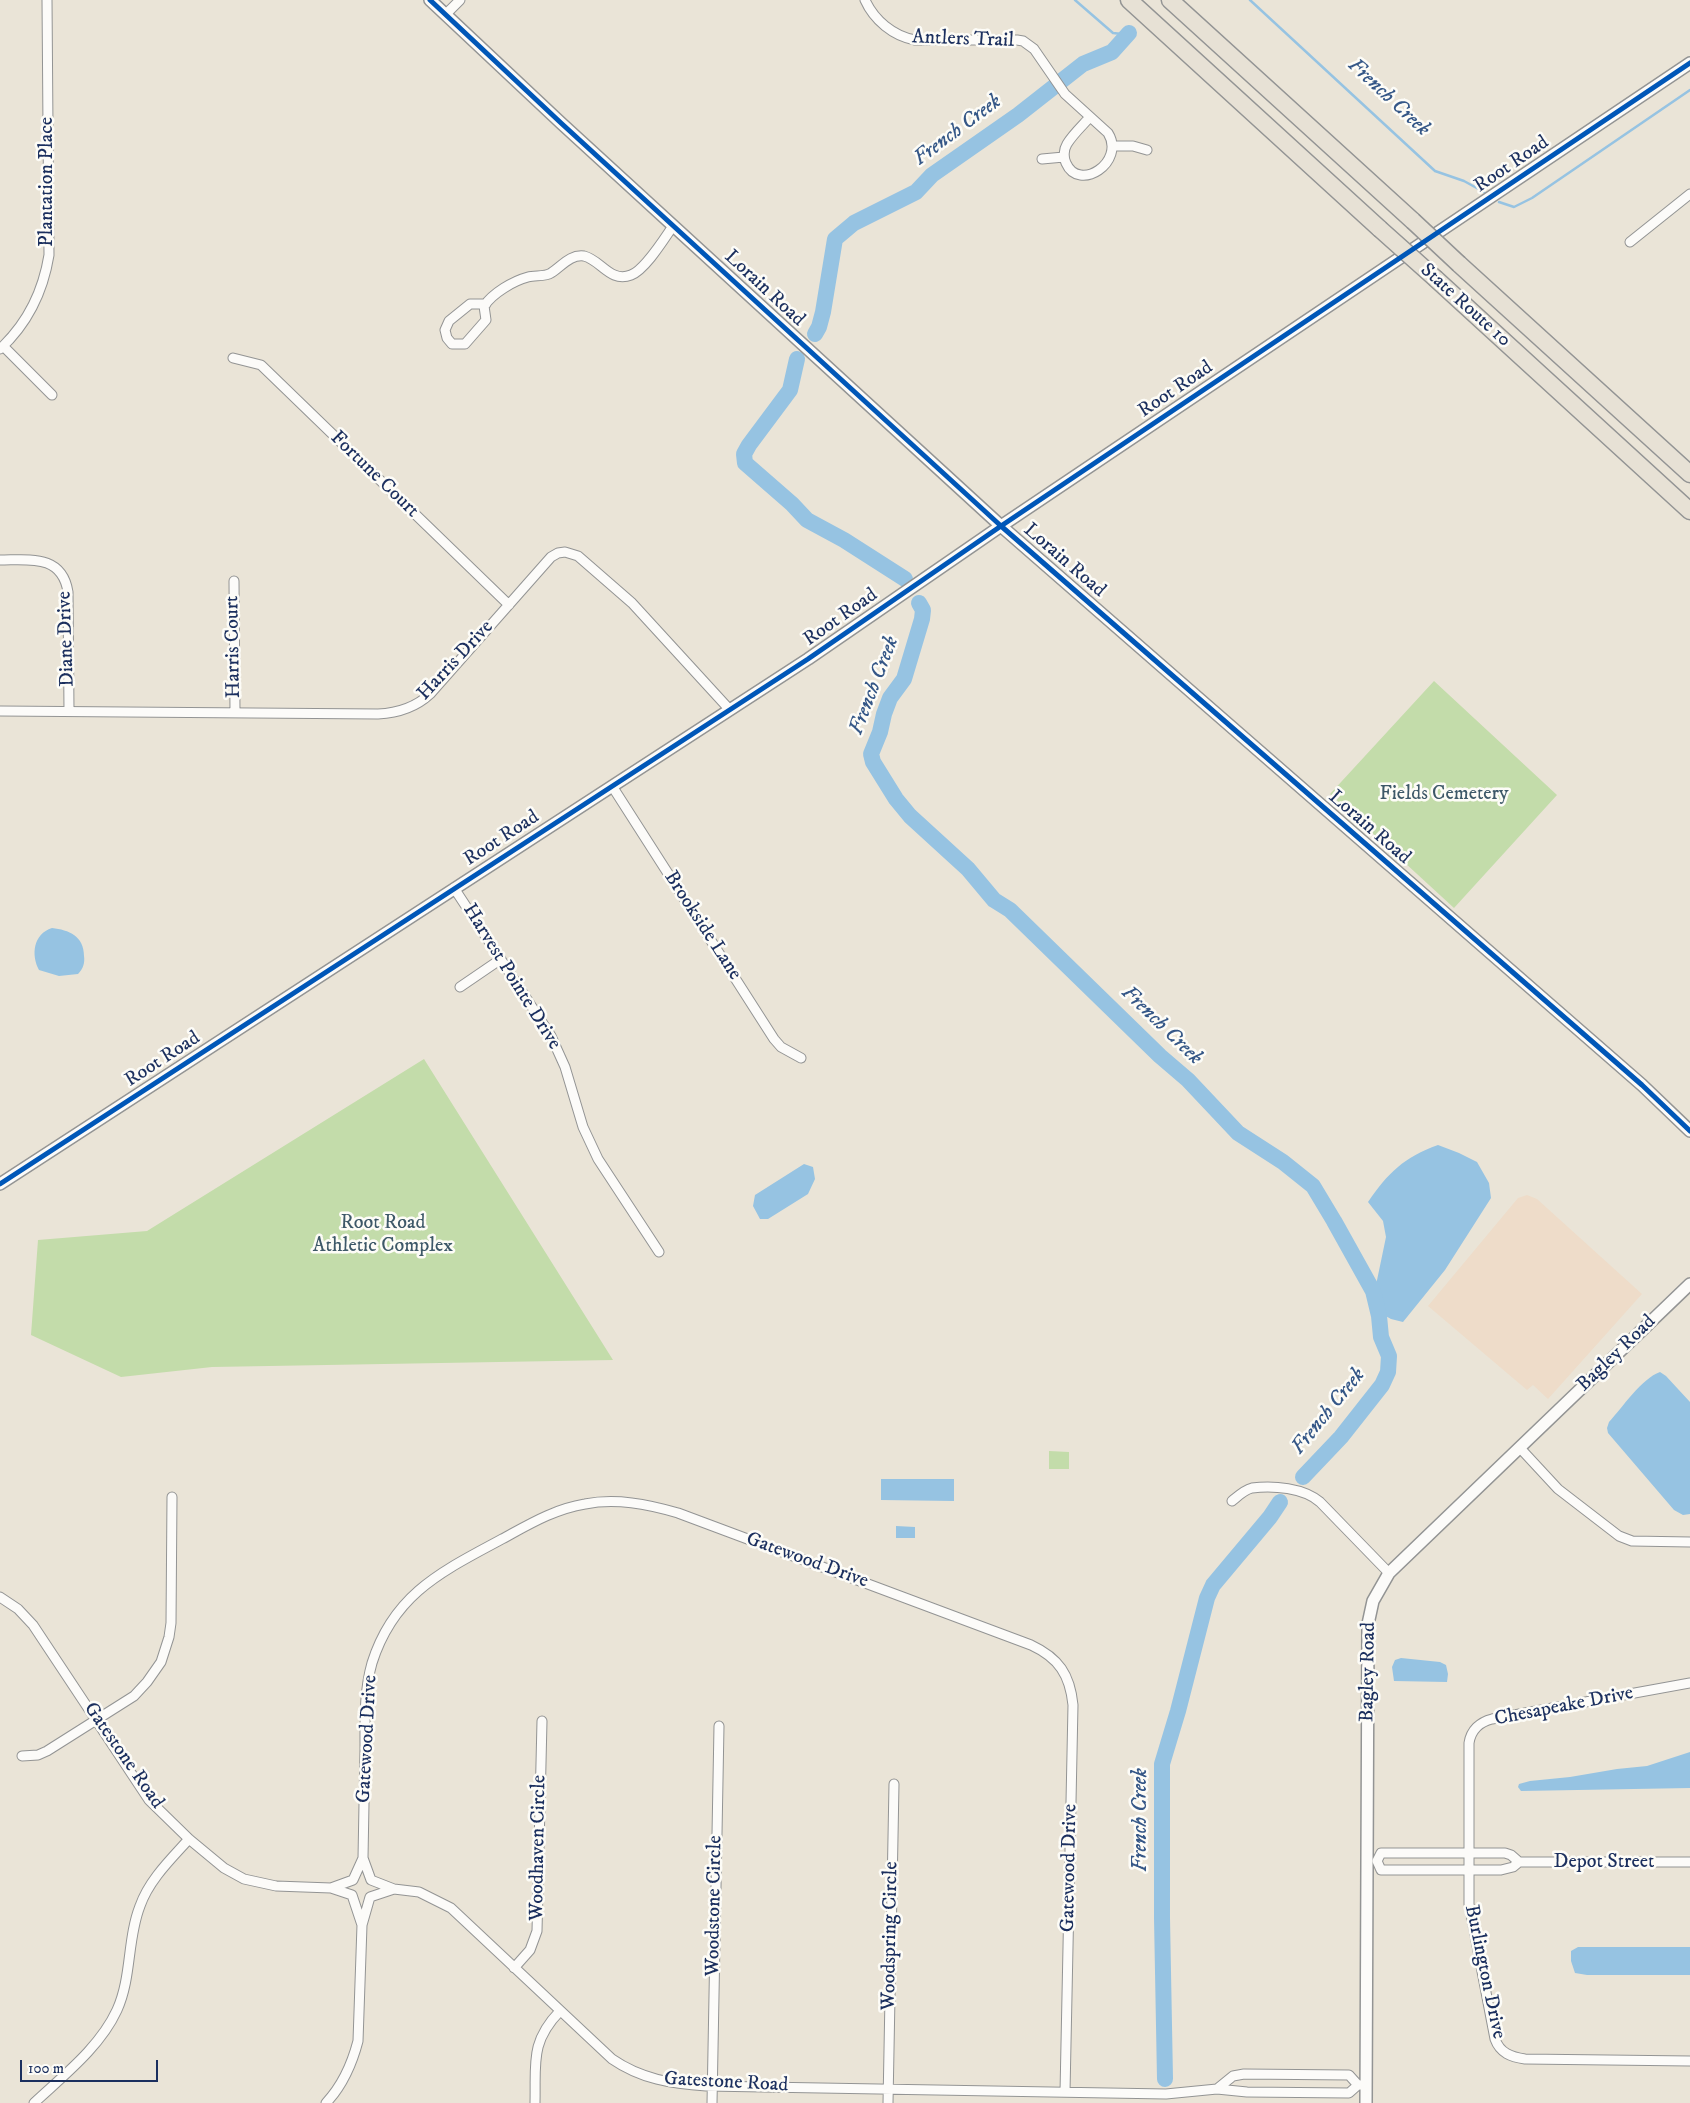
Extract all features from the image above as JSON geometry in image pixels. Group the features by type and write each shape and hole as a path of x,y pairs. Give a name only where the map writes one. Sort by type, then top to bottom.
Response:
{"highway":[{"name":"State Route 10","path":"1129,0 1690,511"},
{"name":"State Route 10","path":"1170,0 1690,474"}],"street":[{"name":"Plantation Place","path":"2,348 20,328 34,305 44,279 49,254 46,0"},
{"name":"Lorain Road","path":"430,0 673,226 1001,526 1642,1085 1690,1131"},
{"path":"446,14 460,0"},
{"name":"Antlers Trail","path":"865,0 872,13 882,23 896,34 905,38 914,40 1023,41 1034,49 1065,94 1108,133 1113,146"},
{"name":"Root Road","path":"0,1184 808,659 1001,526 1690,63"},
{"path":"1090,117 1067,144 1064,157 1070,170 1076,174 1091,175 1097,172 1109,159 1113,146 1133,146 1147,150"},
{"path":"1042,159 1064,157"},
{"path":"1630,242 1690,194"},
{"path":"486,304 470,304 449,321 445,330 447,338 452,344 465,344 486,320 486,304 489,299 502,290 529,277 549,275 565,261 578,256 585,256 614,275 623,277 632,275 640,270 673,226"},
{"path":"2,348 52,395"},
{"name":"Fortune Court","path":"233,358 261,366 509,605"},
{"name":"Harris Drive","path":"0,711 378,714 409,708 430,694 551,557 562,552 574,554 632,603 730,710"},
{"name":"Diane Drive","path":"0,560 46,562 56,568 66,581 68,592 70,711"},
{"name":"Harris Court","path":"234,581 235,712"},
{"name":"Brookside Lane","path":"612,786 774,1039 781,1046 801,1058"},
{"name":"Harvest Pointe Drive","path":"454,888 556,1045 569,1077 583,1127 598,1160 659,1252"},
{"path":"460,987 500,959"},
{"name":"Bagley Road","path":"1366,2103 1362,2085 1372,1861 1368,1624 1373,1601 1389,1573 1690,1284"},
{"path":"1520,1448 1558,1489 1618,1536 1632,1541 1690,1542"},
{"path":"1232,1501 1252,1488 1290,1489 1307,1493 1320,1502 1389,1573"},
{"path":"22,1756 43,1754 127,1700 139,1691 152,1676 163,1656 171,1623 172,1497"},
{"name":"Gatewood Drive","path":"371,1880 364,1858 365,1706 368,1678 383,1637 403,1605 421,1587 438,1574 557,1511 583,1504 619,1502 643,1504 678,1513 1014,1638 1042,1650 1058,1663 1069,1684 1073,1705 1065,2092"},
{"name":"Gatestone Road","path":"0,1597 18,1608 34,1625 149,1800 189,1839 224,1868 250,1881 276,1886 331,1888 352,1895"},
{"name":"Chesapeake Drive","path":"1469,1853 1469,1743 1473,1732 1482,1723 1502,1717 1690,1683"},
{"name":"Woodhaven Circle","path":"514,1968 530,1950 537,1931 542,1721"},
{"name":"Woodstone Circle","path":"712,2103 719,1726"},
{"name":"Woodspring Circle","path":"888,2103 894,1784"},
{"path":"34,2103 96,2042 108,2026 121,1998 135,1923 143,1897 156,1877 189,1839"},
{"name":"Depot Street","path":"1519,1862 1511,1855 1505,1853 1381,1853 1372,1861 1381,1870 1505,1870 1519,1862 1690,1862"},
{"name":"Burlington Drive","path":"1469,1853 1468,1895 1471,1920 1495,2039 1504,2052 1525,2059 1690,2061"},
{"name":"Gatewood Drive","path":"353,1880 364,1858"},
{"path":"326,2103 344,2080 358,2041 362,1925 370,1897 374,1890 371,1880 363,1876 353,1880 350,1887 362,1925"},
{"name":"Gatestone Road","path":"331,1888 353,1880"},
{"name":"Gatestone Road","path":"371,1880 394,1889 419,1892 443,1903 612,2059 632,2071 663,2082 712,2086 1166,2094 1217,2089 1247,2092 1349,2093 1362,2085 1350,2075 1254,2073 1233,2076 1217,2089"},
{"name":"Gatestone Road","path":"370,1897 394,1889"},
{"path":"352,1895 362,1900 370,1897"},
{"path":"535,2103 538,2043 547,2025 560,2011"}],"shaded area":[{"path":"1527,1195 1537,1199 1642,1294 1548,1399 1533,1385 1527,1390 1428,1306 1518,1198"}],"green space":[{"name":"Fields Cemetery","path":"1434,681 1557,795 1454,908 1330,794"},
{"name":"Root Road Athletic Complex","path":"424,1059 613,1360 212,1367 121,1377 31,1335 38,1240 147,1231"},
{"path":"1049,1451 1069,1452 1069,1469 1049,1469"}],"water":[{"path":"52,928 70,932 81,943 84,961 78,974 59,976 39,970 35,958 35,946 41,935"},
{"path":"1438,1145 1477,1162 1489,1183 1491,1198 1445,1270 1403,1322 1382,1314 1376,1285 1386,1237 1383,1221 1368,1202 1390,1174 1398,1167 1416,1155"},
{"path":"804,1164 813,1167 815,1179 808,1194 768,1219 760,1219 753,1206 755,1195"},
{"path":"1660,1372 1690,1402 1690,1514 1683,1515 1674,1510 1608,1433 1609,1422 1626,1402 1646,1380"},
{"path":"881,1479 954,1479 954,1501 881,1500"},
{"path":"896,1526 915,1527 915,1538 896,1538"},
{"path":"1401,1658 1440,1662 1446,1665 1447,1682 1394,1681 1392,1667 1395,1660"},
{"path":"1690,1752 1690,1788 1521,1791 1518,1787 1519,1784 1530,1781 1647,1766"},
{"path":"1578,1947 1690,1947 1690,1975 1587,1975 1575,1973 1571,1961 1571,1951"}],"waterway":[{"name":"French Creek","path":"1075,0 1113,33 1129,33"},
{"name":"French Creek","path":"1250,0 1435,171 1464,181 1484,192"},
{"name":"French Creek","path":"815,334 823,312 835,239 854,223 916,192 932,175 1018,115 1083,64 1112,52 1129,33"},
{"name":"French Creek","path":"1499,202 1514,207 1532,198 1690,90"},
{"name":"French Creek","path":"797,359 790,390 749,445 744,454 745,463 792,504 807,520 844,540 905,579"},
{"name":"French Creek","path":"919,603 923,610 922,619 904,679 890,698 871,754 873,762 896,799 910,816 968,869 994,900 1010,910 1160,1056 1188,1080 1238,1133 1283,1162 1313,1186 1373,1291 1379,1316 1381,1337 1389,1356 1388,1372 1382,1385 1341,1437 1303,1477"},
{"name":"French Creek","path":"1165,2079 1162,1764 1178,1711 1207,1598 1213,1585 1270,1517 1280,1502"}],"cycle path":[{"path":"430,0 561,123 1001,526 1642,1085 1690,1131"},
{"path":"0,1184 808,659 1001,526 1690,63"}]}
